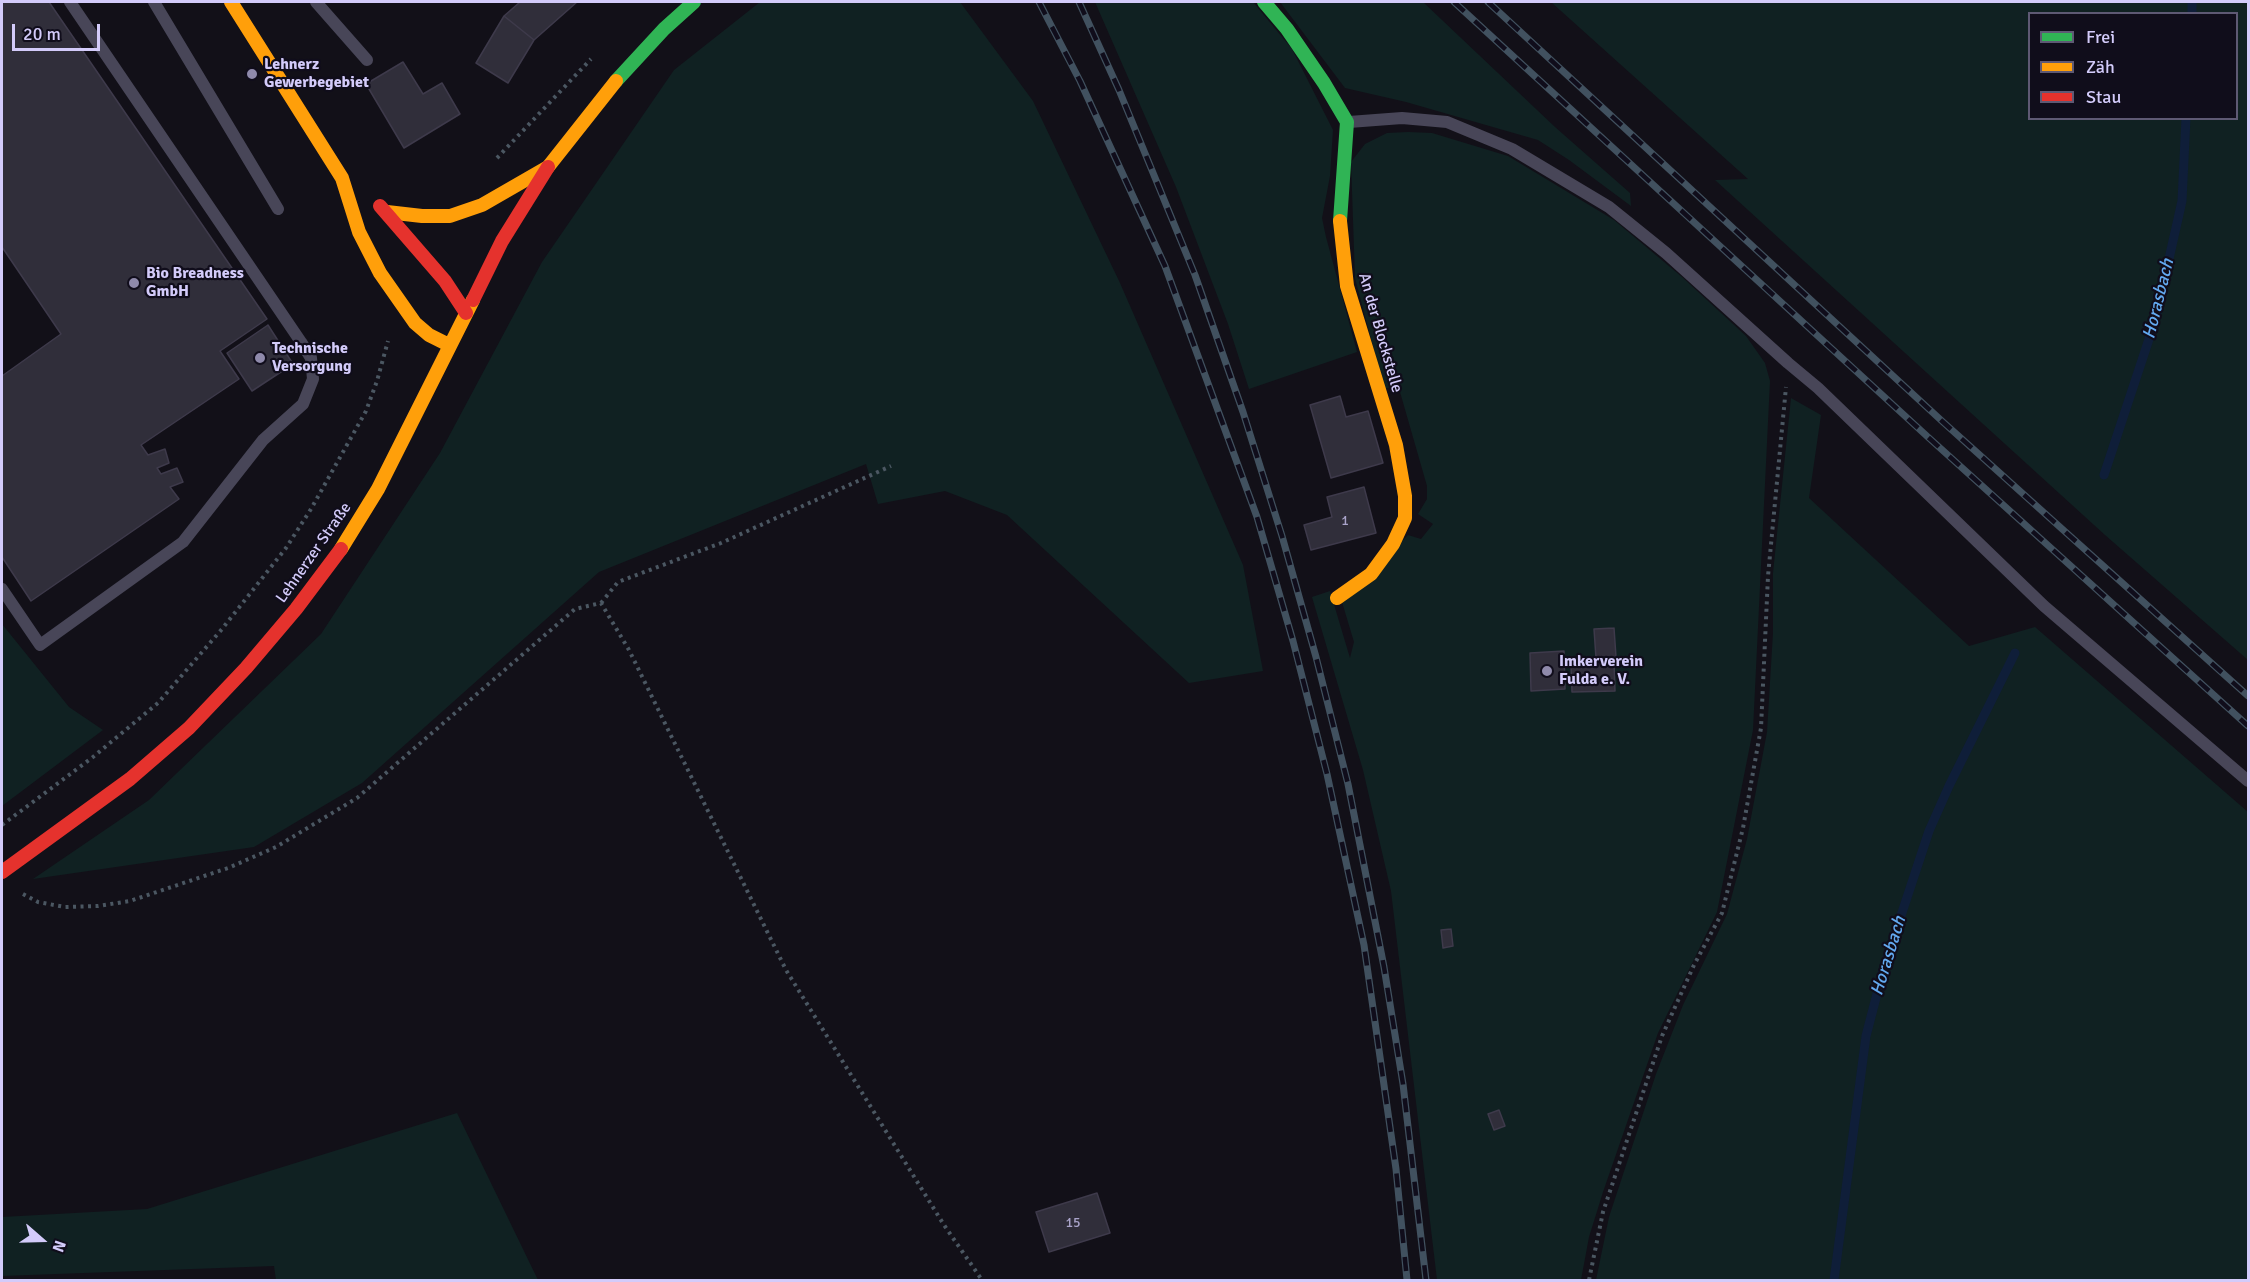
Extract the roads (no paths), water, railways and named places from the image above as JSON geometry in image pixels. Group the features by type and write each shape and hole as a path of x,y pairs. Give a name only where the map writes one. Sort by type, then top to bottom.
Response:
{"street":[{"path":"231,2 342,178 359,232 380,273 415,323 429,335 449,345"},
{"name":"Lehnerzer Straße","path":"2,872 130,779 189,728 246,668 297,609 344,545 378,489 502,241 548,167 621,75 664,28 694,2"},
{"path":"1264,2 1287,29 1347,122"},
{"name":"An der Blockstelle","path":"1337,598 1371,574 1393,544 1405,518 1405,496 1396,445 1347,286 1340,218 1347,122"},
{"path":"387,212 450,216 482,205 548,167"},
{"path":"342,178 387,212 445,281 466,313"}],"lane":[{"path":"2,589 40,645 183,542 263,440 303,404 313,379 311,358 301,342 70,2"},
{"path":"154,2 278,209"},
{"path":"316,2 367,60"},
{"path":"1347,122 1402,118 1447,122 1512,149 1609,207 1666,253 1818,388 2044,606 2248,781"}],"waterway":[{"name":"Horasbach","path":"2192,2 2192,12"},
{"name":"Horasbach","path":"2104,475 2155,321 2182,201 2186,120"},
{"name":"Horasbach","path":"1834,1280 1866,1036 1884,967 1929,831 2015,653"}],"railway":[{"path":"1039,2 1080,81 1165,266 1257,517 1293,641 1327,774 1364,945 1396,1169 1407,1280"},
{"path":"1079,2 1119,90 1195,275 1243,412 1282,536 1316,657 1348,784 1384,967 1403,1084 1426,1280"},
{"path":"1454,2 1929,438 2248,726"},
{"path":"1488,2 1943,422 2248,696"}],"place":[{"name":"Lehnerz Gewerbegebiet","path":"252,74"},
{"name":"Bio Breadness GmbH","path":"134,283"},
{"name":"Technische Versorgung","path":"260,358"},
{"name":"Imkerverein Fulda e. V.","path":"1547,671"}]}
